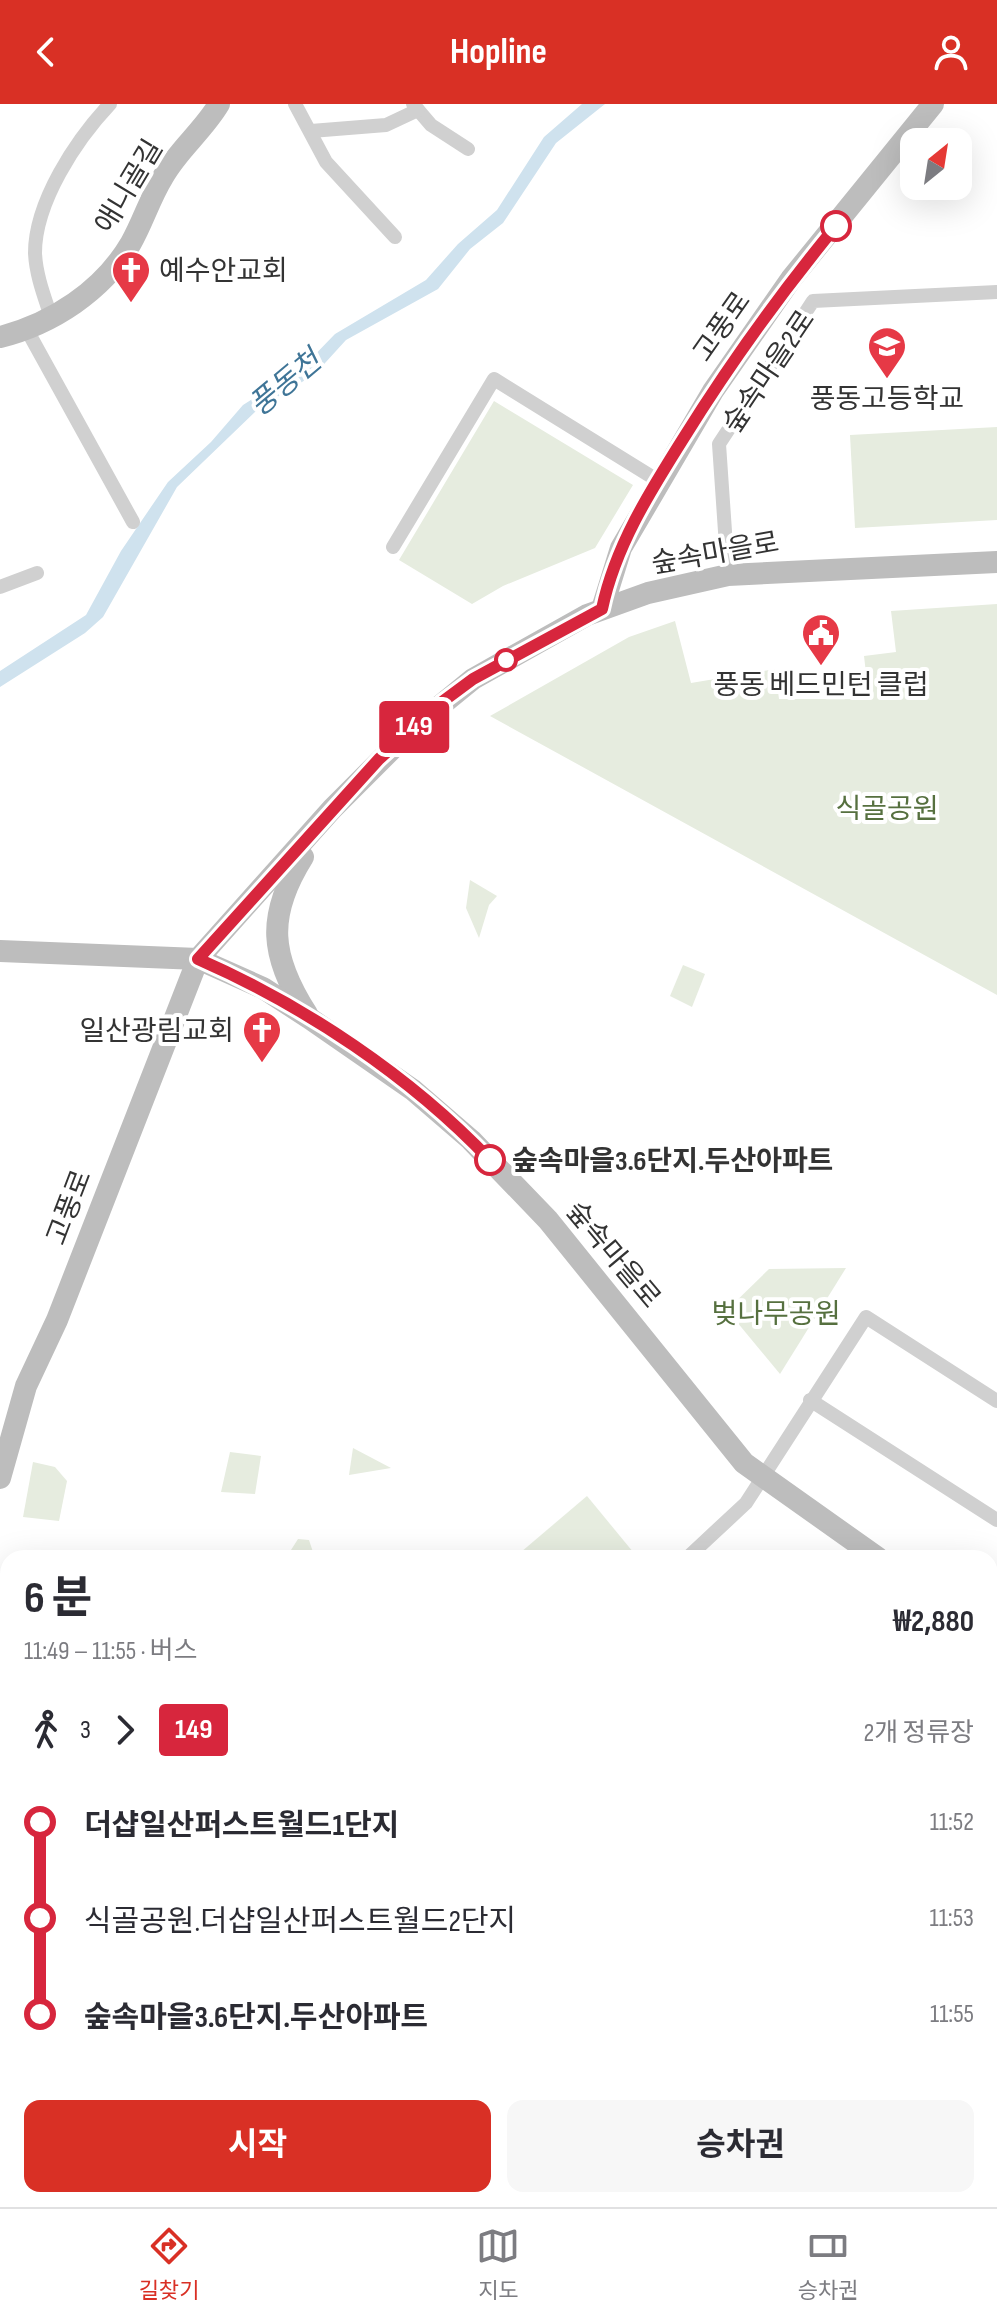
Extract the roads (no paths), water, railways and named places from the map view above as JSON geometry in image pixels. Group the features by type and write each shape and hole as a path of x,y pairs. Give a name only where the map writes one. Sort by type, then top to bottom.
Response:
{"main road":[{"name":"애니골길","path":"0,337 52,320 92,287 126,251 163,176 219,104"},
{"name":"고풍로","path":"602,609 621,548 657,480 713,391 791,279 933,104"},
{"name":"숲속마을로","path":"198,959 379,759 442,702 473,679 602,609 648,593 728,575 997,562"},
{"path":"309,1018 284,976 276,931 287,882 332,809"},
{"name":"숲속마을로","path":"0,951 198,959 263,988 309,1018 413,1090 471,1140 548,1220 725,1441 763,1478 866,1550"},
{"name":"고풍로","path":"0,1478 6,1426 198,959"}],"street":[{"path":"52,320 35,253 41,216 93,122 110,104"},
{"path":"295,104 326,162 395,237"},
{"path":"311,131 386,125 416,107 431,125 468,149"},
{"name":"숲속마을2로","path":"728,575 719,444 813,301 997,292"},
{"path":"27,330 133,522"},
{"path":"393,547 494,379 657,480"},
{"path":"0,587 37,573"},
{"path":"696,1550 746,1503 866,1317 997,1401"},
{"path":"810,1400 997,1520"}],"water":[{"name":"풍동천","path":"582,104 605,104 556,143 503,223 470,249 438,289 346,340 315,374 258,409 177,487 103,617 85,633 0,687 0,671 86,615 121,551 168,482 211,442 243,405 303,367 335,334 426,280 458,244 497,210 544,137"}],"place":[{"name":"예수안교회","path":"131,304"},
{"name":"풍동고등학교","path":"887,380"},
{"name":"풍동 베드민턴 클럽","path":"821,667"},
{"name":"일산광림교회","path":"262,1064"},
{"name":"숲속마을3.6단지.두산아파트","path":"490,1160"}],"park label":[{"name":"식골공원","path":"887,808"},
{"name":"벚나무공원","path":"776,1313"}]}
